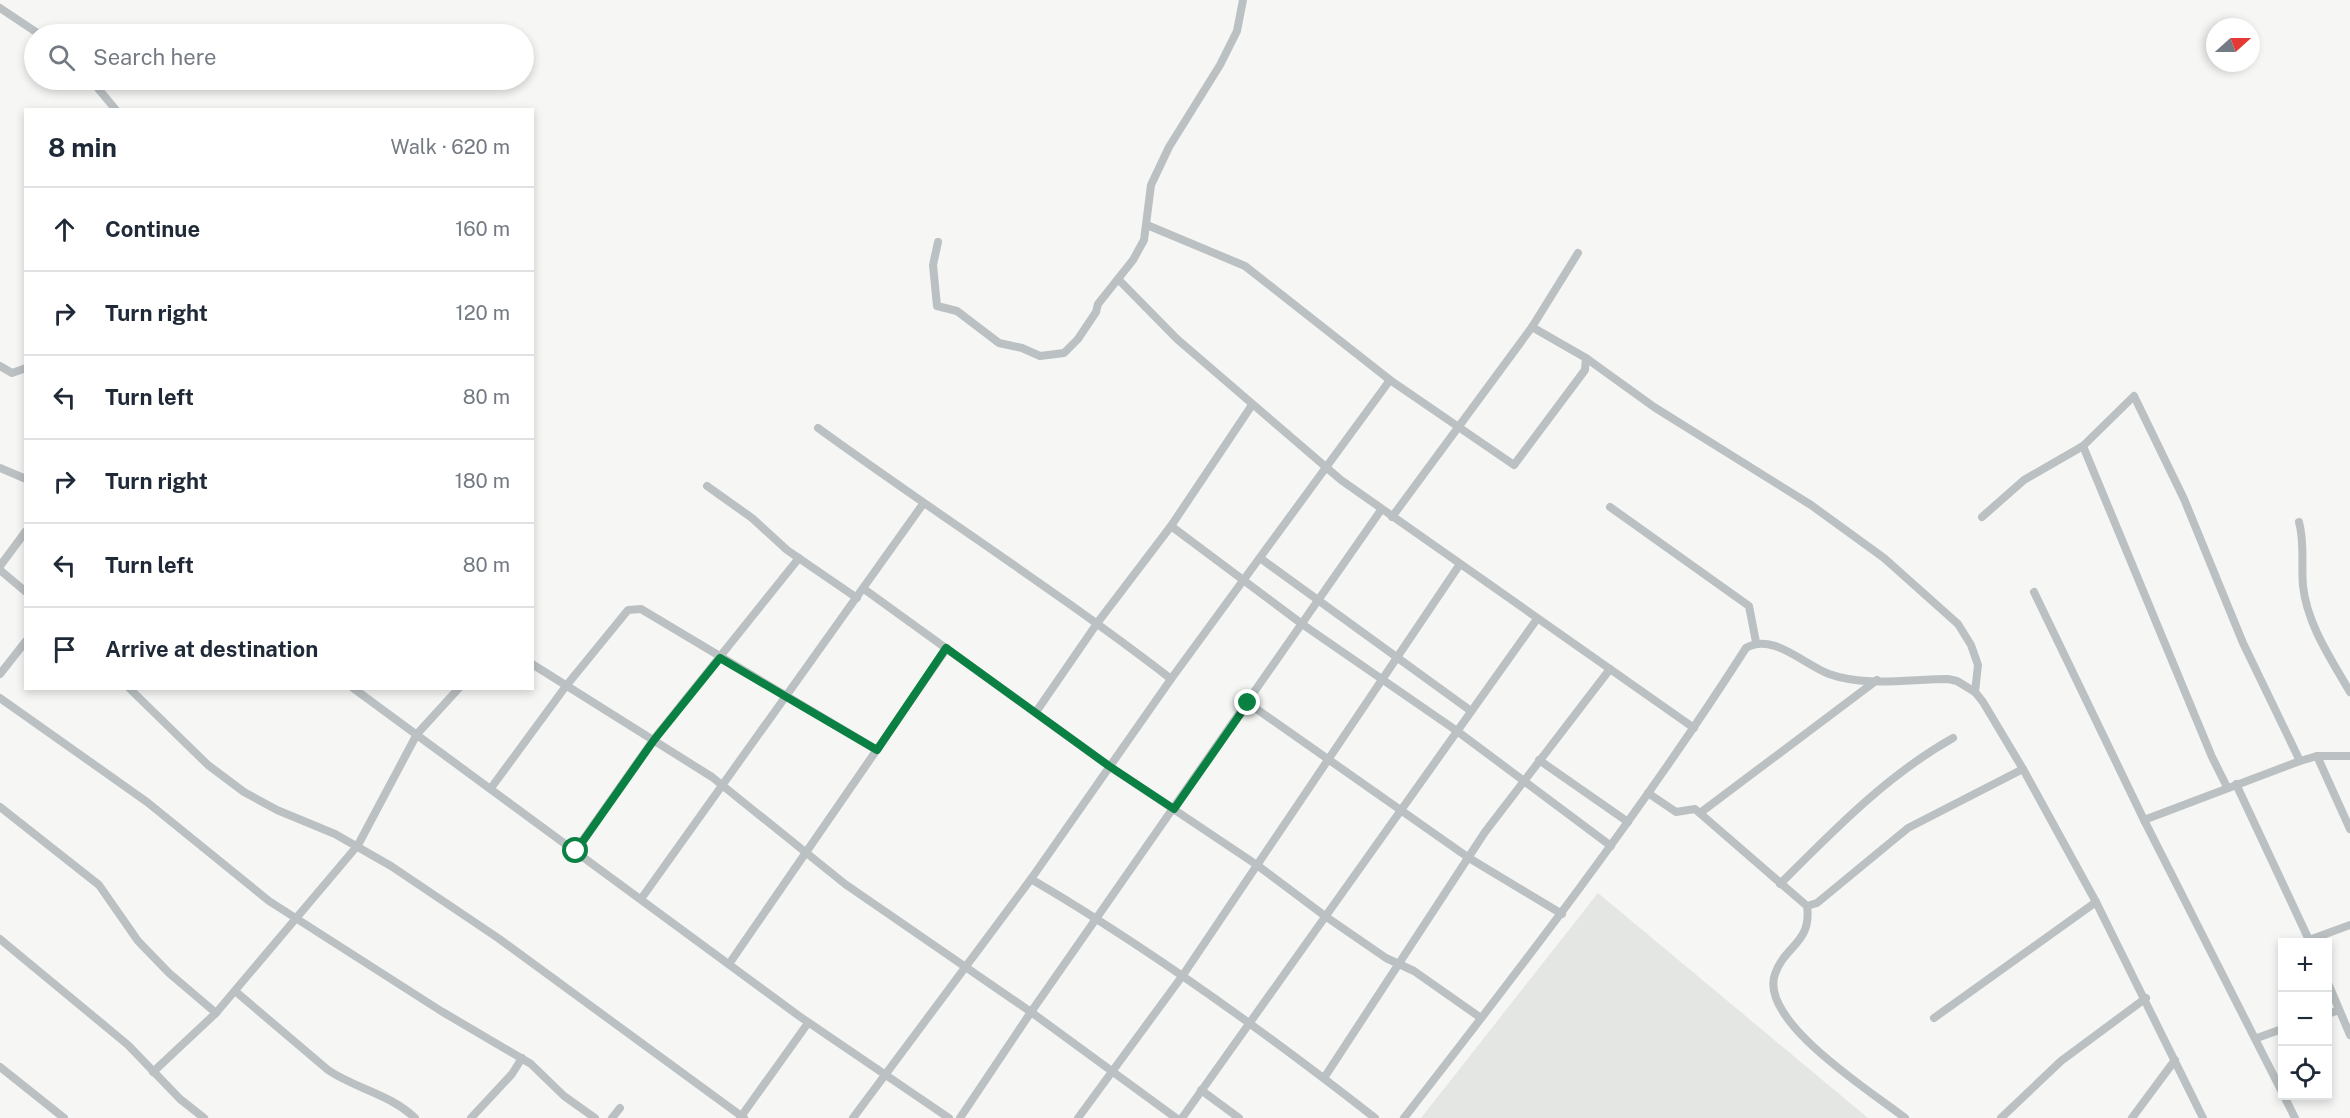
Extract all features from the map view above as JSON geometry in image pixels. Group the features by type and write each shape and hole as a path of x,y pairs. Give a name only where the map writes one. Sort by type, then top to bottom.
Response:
{"street":[{"path":"938,242 933,265 937,306 957,312 999,343 1022,348 1040,356 1064,353 1078,339 1096,312 1098,304 1133,260 1144,240 1151,184 1170,147 1220,65 1237,31 1242,0"},
{"path":"0,8 24,24"},
{"path":"99,90 114,108"},
{"path":"1147,225 1245,266 1390,380 1514,465 1585,370 1586,358"},
{"path":"1392,517 1532,327 1578,253"},
{"path":"1118,279 1177,339 1327,468 1381,510 1694,728"},
{"path":"1532,327 1586,358 1654,407 1811,505 1884,558 1958,624 1971,645 1978,665 1975,693"},
{"path":"0,366 12,373 24,369"},
{"path":"853,1118 885,1072 1031,879 1171,679 1390,380"},
{"path":"1982,517 2024,480 2083,446 2134,396 2184,499 2243,643 2300,761"},
{"path":"1036,712 1098,622 1171,526 1252,405"},
{"path":"818,428 923,504 1098,622 1171,679"},
{"path":"2083,446 2207,746 2227,787"},
{"path":"0,468 24,478"},
{"path":"706,486 800,558 857,598"},
{"path":"641,899 923,504"},
{"path":"1610,507 1749,606 1756,642"},
{"path":"960,1118 1031,1012 1381,510"},
{"path":"2299,522 2303,538 2302,570 2306,602 2318,635 2350,692"},
{"path":"1171,526 1302,624 1456,731 1611,846"},
{"path":"24,534 0,568 24,590"},
{"path":"576,851 654,740 800,558"},
{"path":"1260,558 1471,711"},
{"path":"1077,1118 1110,1070 1183,975 1460,564"},
{"path":"864,589 1109,766 1257,865 1325,916 1399,964 1414,971 1481,1018"},
{"path":"2034,592 2144,820 2257,1038 2278,1083"},
{"path":"491,788 566,686 628,609 641,609 877,750"},
{"path":"1182,1118 1537,619"},
{"path":"1404,1118 1562,914 1694,728 1746,648 1756,642 1768,643 1828,673 1854,680 1948,679 1957,681 1975,693 2023,769 2096,902 2146,998 2203,1118"},
{"path":"0,674 24,644"},
{"path":"729,964 946,648"},
{"path":"534,665 721,784 845,884 1031,1012 1176,1118"},
{"path":"1324,1078 1485,832 1610,669"},
{"path":"1700,813 1877,680"},
{"path":"131,690 208,765 244,792 358,845 498,938 742,1117 808,1023"},
{"path":"355,690 808,1023 885,1072 949,1118"},
{"path":"153,1072 235,991 358,845 417,734 457,690"},
{"path":"0,698 147,802 269,901 466,1026 522,1058 544,1075 564,1096 595,1118"},
{"path":"1248,703 1469,858 1562,914"},
{"path":"1780,884 1863,805 1930,751 1953,738"},
{"path":"2317,756 2350,830"},
{"path":"2144,820 2300,761 2317,756 2350,756"},
{"path":"1539,760 1628,822"},
{"path":"1807,906 1817,903 1915,824 2023,769"},
{"path":"2236,784 2309,938"},
{"path":"1648,793 1676,812 1689,809 1700,813 1807,906 1809,917 1806,931 1779,963 1773,976 1775,1001 1793,1028 1905,1118"},
{"path":"0,807 99,885 110,897 138,941 216,1012"},
{"path":"1031,879 1098,918 1183,975 1376,1118"},
{"path":"1934,1018 2096,902"},
{"path":"2318,938 2350,925"},
{"path":"0,939 128,1045 153,1072 204,1118"},
{"path":"235,991 328,1070 343,1080 393,1101 415,1118"},
{"path":"2332,992 2350,1035"},
{"path":"2001,1118 2061,1061 2146,998"},
{"path":"2332,1013 2339,1010"},
{"path":"2257,1038 2278,1031"},
{"path":"471,1118 512,1074 522,1058"},
{"path":"2132,1118 2175,1060"},
{"path":"0,1067 64,1118"},
{"path":"1201,1089 1239,1118"},
{"path":"2286,1100 2295,1118"},
{"path":"612,1118 620,1108"}],"shaded area":[{"path":"1598,893 1868,1118 1421,1118"}],"route":[{"path":"576,851 654,740 720,658 877,750 946,648 1109,766 1174,809 1248,703"}]}
